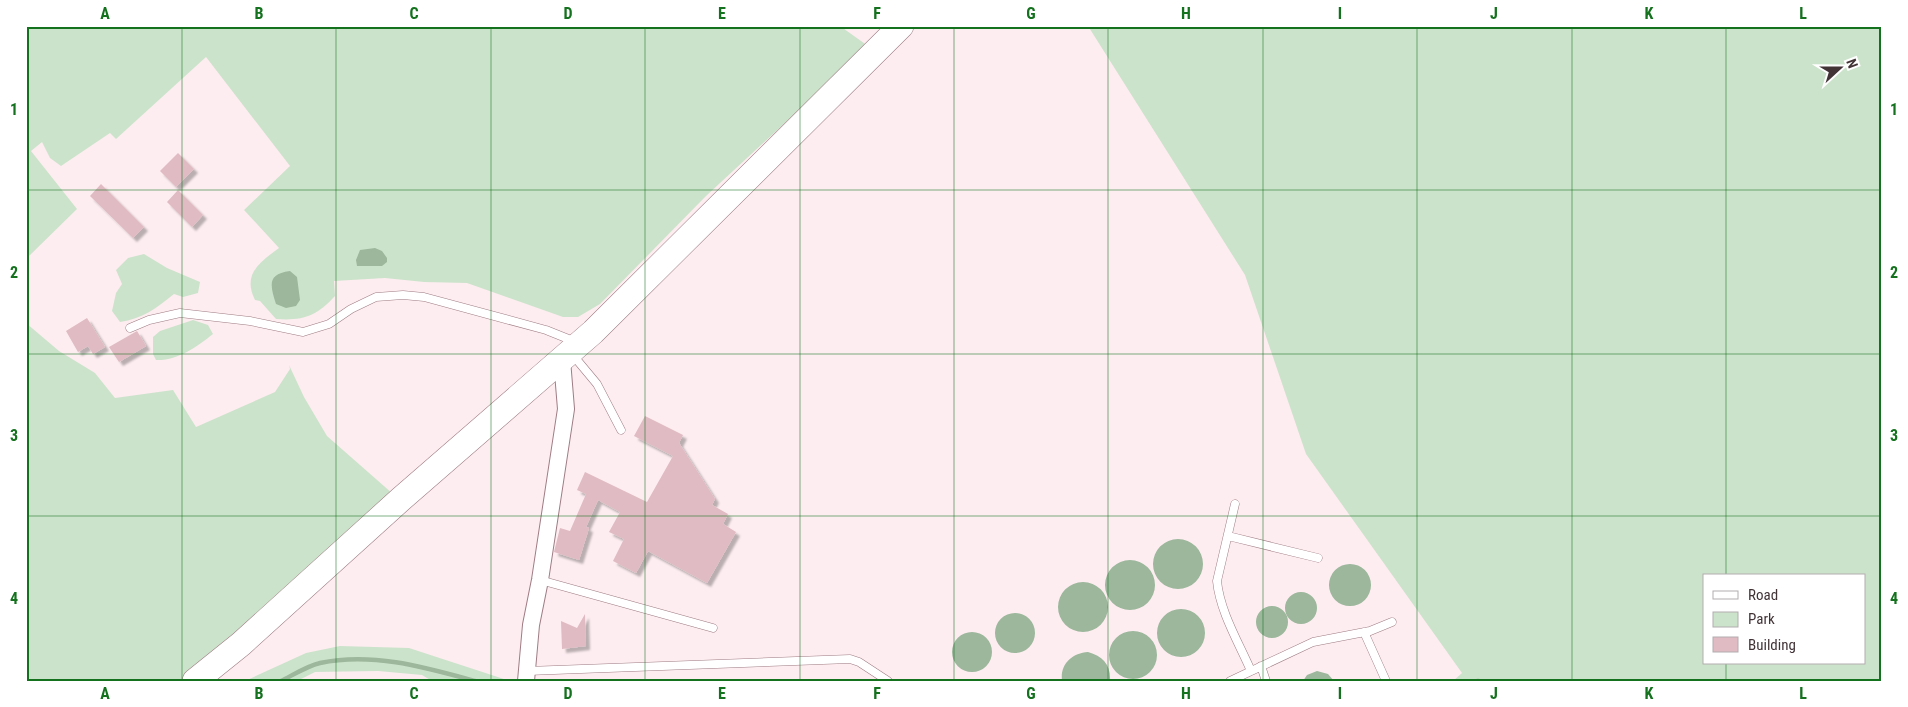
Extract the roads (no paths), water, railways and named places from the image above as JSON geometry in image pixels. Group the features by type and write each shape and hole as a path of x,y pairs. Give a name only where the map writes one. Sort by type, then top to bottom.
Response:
{"main road":[{"path":"195,681 241,644 401,499 570,352 902,26"}],"street":[{"path":"527,676 531,625 540,580 566,409 570,352"}],"lane":[{"path":"130,328 149,320 180,313 250,321 304,332 329,324 351,309 376,297 403,295 424,297 546,330 570,352 597,384 621,430"},
{"path":"1236,504 1217,581 1218,592 1251,671"},
{"path":"1228,536 1318,558"},
{"path":"540,580 713,628"},
{"path":"1230,681 1313,642 1364,632 1392,622"},
{"path":"1364,632 1386,681"},
{"path":"527,676 850,659 859,662 888,681"},
{"path":"1261,666 1266,681"}],"waterway":[{"path":"281,681 315,664 359,659 417,666 475,681"}]}
